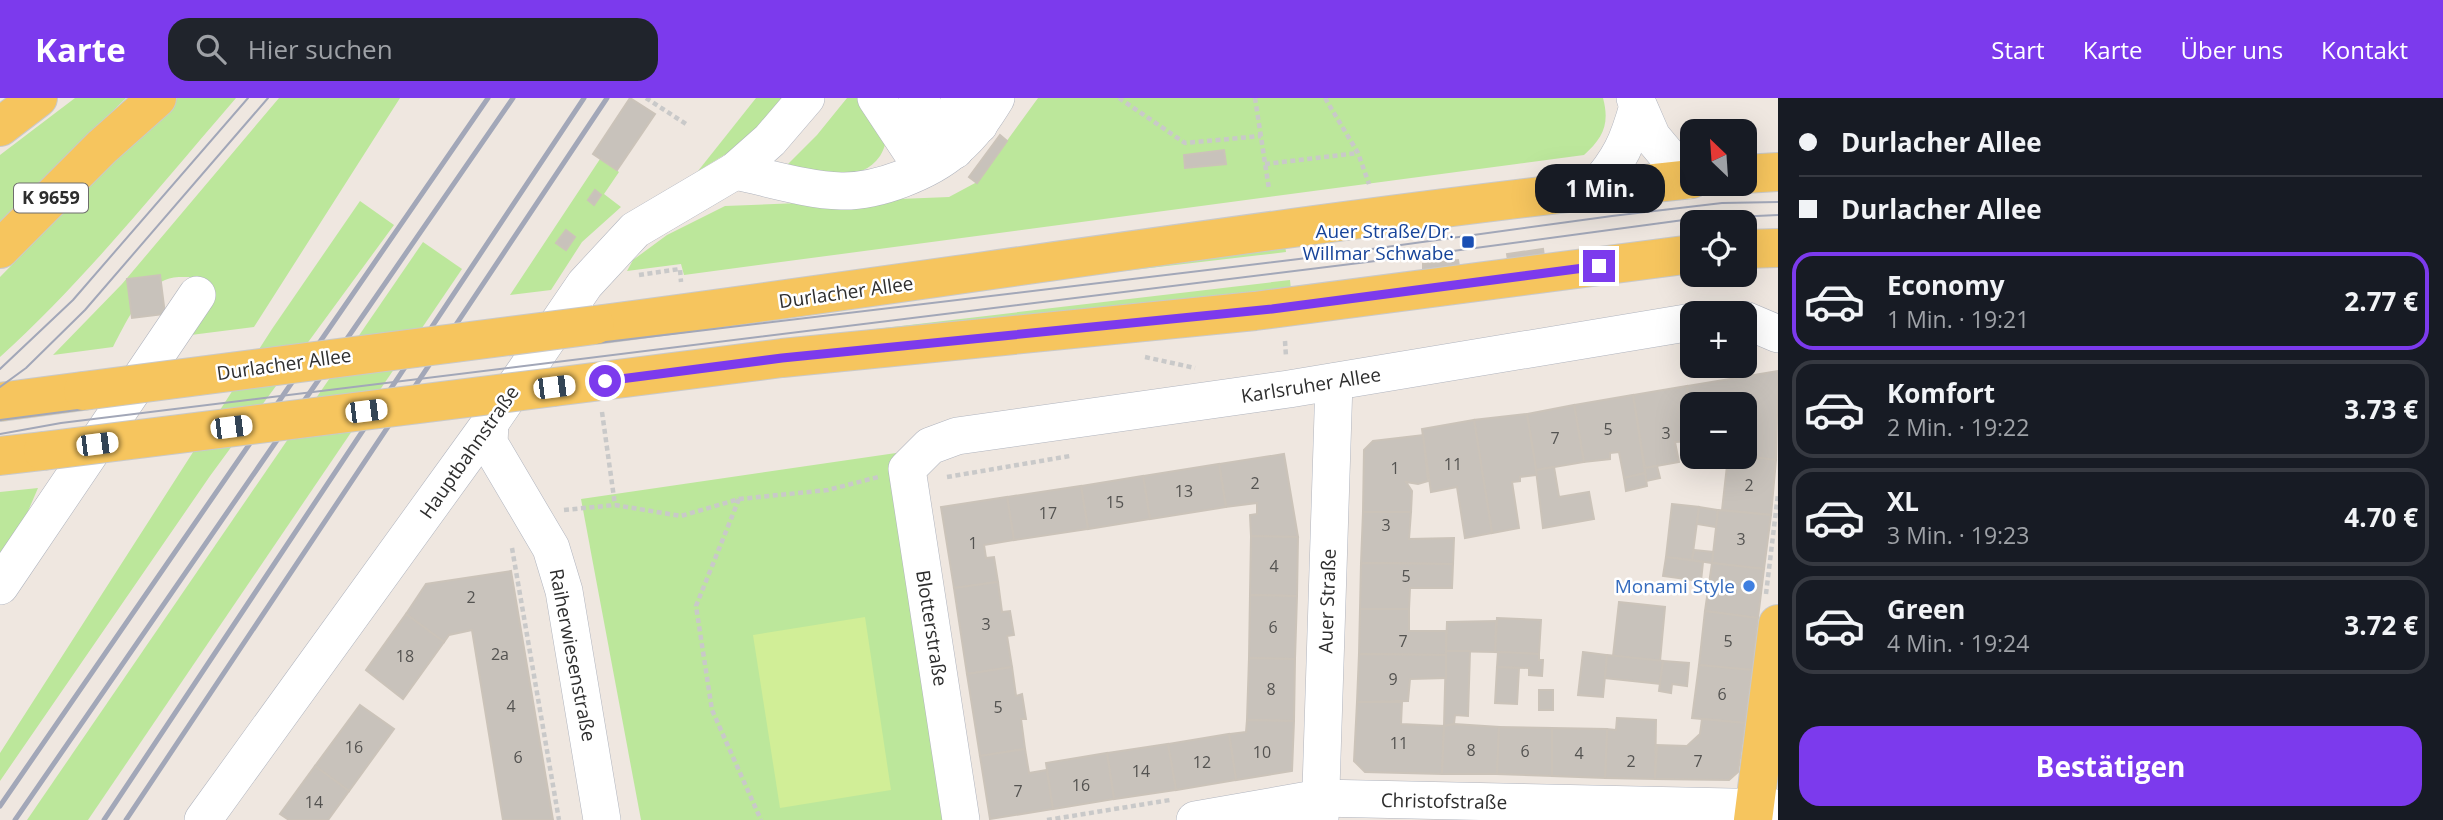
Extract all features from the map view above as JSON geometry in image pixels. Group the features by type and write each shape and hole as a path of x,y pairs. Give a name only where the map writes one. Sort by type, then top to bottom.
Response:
{"main road":[{"path":"0,127 38,98"},
{"name":"K 9659","path":"0,249 102,147 157,98"},
{"path":"1757,173 1778,172"},
{"name":"Durlacher Allee","path":"0,402 595,325 1595,188 1680,181"},
{"path":"1757,249 1778,248"},
{"path":"1,456 782,358 1267,310 1680,256"},
{"path":"1762,812 1771,613"}],"street":[{"name":"Hauptbahnstraße","path":"203,820 490,423 585,284 610,254 635,230 735,172 770,140 806,98"},
{"path":"876,98 923,169"},
{"path":"735,172 842,191 878,185 923,169 972,118 917,98"},
{"path":"1637,102 1652,137 1680,169"},
{"path":"1595,188 1617,163 1629,138 1637,102"},
{"path":"0,586 197,295"},
{"name":"Karlsruher Allee","path":"926,464 957,436 1334,382 1680,324"},
{"path":"1757,325 1778,334"},
{"name":"Auer Straße","path":"1320,809 1334,382"},
{"name":"Raiherwiesenstraße","path":"490,423 489,443 500,466 551,548 564,591 602,820"},
{"name":"Blotterstraße","path":"926,464 961,820"},
{"name":"Christofstraße","path":"1189,809 1762,812"}],"path":[{"path":"646,98 686,124"},
{"path":"1119,98 1185,143 1261,136"},
{"path":"1255,98 1269,189"},
{"path":"1325,98 1357,153 1373,193"},
{"path":"1265,164 1357,153"},
{"path":"626,277 680,269 681,286"},
{"path":"603,419 615,505"},
{"path":"559,820 511,539 531,513 615,505 681,516 739,499 828,490 926,464 1077,455"},
{"path":"1771,613 1778,494"},
{"path":"739,499 696,606 712,710 761,820"},
{"path":"1047,820 1189,809"}],"green space":[{"path":"75,98 126,98 0,222 0,155"},
{"path":"176,98 236,98 93,264 0,357 0,277"},
{"path":"279,98 400,98 254,327 175,337 210,289 193,277 175,277 156,285 148,292 128,319 113,347 53,355 122,284"},
{"path":"756,98 785,98 744,143 698,171"},
{"path":"847,98 864,98 882,122 886,141 880,156 861,171 849,174 811,171 788,164 817,135"},
{"path":"1038,98 1603,98 1606,115 1600,136 1584,155 684,275 681,264 627,271 633,260 667,235 725,206 949,197 977,182"},
{"path":"600,159 619,172 604,194 621,207 582,242 551,290 510,295"},
{"path":"360,201 394,225 210,476 0,781 0,753 272,329"},
{"path":"1284,238 1286,252 1073,277"},
{"path":"423,242 462,269 88,820 27,820"},
{"path":"1290,280 1291,290 799,338"},
{"path":"896,453 950,820 641,820 581,499"},
{"path":"38,488 26,516 0,553 0,492"},
{"path":"865,617 891,790 780,808 753,635"}],"building":[{"path":"630,98 655,114 617,170 593,154"},
{"path":"1000,135 1007,141 977,183 969,177"},
{"path":"1224,150 1226,164 1185,168 1184,155"},
{"path":"595,190 601,195 594,205 588,200"},
{"path":"566,230 575,237 566,250 556,243"},
{"path":"1543,249 1544,256 1508,260 1507,254"},
{"path":"1458,260 1459,266 1423,271 1423,264"},
{"path":"160,275 165,314 132,318 127,279"},
{"path":"1778,371 1776,460 1757,458 1757,392 1688,392 1687,386 1736,378 1757,378 1757,374"},
{"path":"1687,386 1688,392 1680,392 1680,442 1675,442 1679,462 1645,468 1633,395"},
{"path":"1633,395 1645,473 1624,478 1619,452 1610,453 1610,459 1584,462 1574,405"},
{"path":"1574,405 1584,462 1536,470 1527,414"},
{"path":"1527,414 1537,475 1520,477 1520,481 1512,482 1519,528 1492,533 1474,420"},
{"path":"1474,420 1492,533 1465,538 1457,487 1431,492 1422,429"},
{"path":"1423,435 1428,481 1418,484 1406,482 1412,491 1411,512 1363,512 1364,450 1373,441"},
{"path":"1284,454 1298,537 1251,536 1250,515 1257,514 1257,503 1226,507 1219,464"},
{"path":"1757,458 1776,460 1771,515 1722,510 1727,469 1757,469"},
{"path":"1219,464 1226,507 1150,519 1143,476"},
{"path":"1657,466 1660,478 1646,481 1645,468"},
{"path":"1554,467 1559,497 1589,492 1594,519 1543,528 1536,470"},
{"path":"1645,473 1647,486 1626,491 1624,478"},
{"path":"1143,476 1150,519 1088,529 1081,486"},
{"path":"1081,486 1088,529 1014,540 1007,497"},
{"path":"1007,497 1014,540 984,545 986,558 994,557 998,582 954,588 941,507"},
{"path":"1672,504 1699,507 1692,560 1666,557"},
{"path":"1699,507 1718,510 1716,527 1697,524"},
{"path":"1718,510 1771,515 1764,569 1712,563"},
{"path":"1363,512 1411,512 1409,539 1454,538 1453,564 1361,563"},
{"path":"1251,536 1298,537 1297,596 1250,595"},
{"path":"1694,550 1713,552 1712,563 1692,560"},
{"path":"1666,557 1703,562 1701,581 1663,576"},
{"path":"1361,563 1453,564 1452,588 1410,588 1409,609 1360,609"},
{"path":"1712,563 1764,569 1758,618 1705,611"},
{"path":"511,571 553,820 503,820 472,630 449,635 444,642 406,614 426,584"},
{"path":"998,582 1002,612 1010,611 1014,635 1007,636 1012,667 967,674 954,588"},
{"path":"1250,595 1297,596 1295,659 1249,658"},
{"path":"1619,602 1665,607 1660,661 1613,656"},
{"path":"1360,609 1409,609 1409,631 1446,631 1446,655 1359,654"},
{"path":"1705,611 1758,618 1752,670 1699,665"},
{"path":"406,614 444,642 403,699 366,670"},
{"path":"1497,618 1541,620 1539,654 1495,652"},
{"path":"1496,621 1495,652 1446,651 1447,622"},
{"path":"1446,651 1470,651 1468,716 1455,715 1454,724 1444,726"},
{"path":"1498,652 1539,654 1539,660 1543,660 1542,676 1529,675 1529,668 1497,667"},
{"path":"1583,652 1607,655 1603,697 1578,695"},
{"path":"1359,654 1446,655 1446,678 1410,679 1408,701 1357,702"},
{"path":"1607,655 1663,661 1660,684 1605,678"},
{"path":"1249,658 1295,659 1294,721 1247,720"},
{"path":"1663,661 1689,663 1687,686 1672,684 1671,693 1659,691"},
{"path":"1699,665 1752,670 1745,723 1692,718"},
{"path":"1012,667 1016,696 1022,694 1026,719 1021,719 1025,749 980,756 967,674"},
{"path":"1497,667 1519,668 1517,704 1495,703"},
{"path":"1539,690 1553,690 1553,710 1539,710"},
{"path":"1357,702 1402,702 1401,724 1444,726 1442,774 1365,772 1354,761"},
{"path":"360,705 394,729 349,791 315,766"},
{"path":"1617,718 1656,720 1655,779 1605,778 1607,729 1616,730"},
{"path":"1702,719 1745,723 1738,772 1729,780 1655,779 1657,745 1687,746 1700,734"},
{"path":"1247,720 1294,721 1292,771 1236,780 1229,734 1246,732"},
{"path":"1454,724 1499,727 1497,774 1442,774 1444,726"},
{"path":"1499,727 1552,728 1552,776 1497,774"},
{"path":"1552,728 1607,729 1605,778 1552,776"},
{"path":"1229,734 1236,780 1176,790 1168,744"},
{"path":"1168,744 1176,790 1114,799 1107,753"},
{"path":"1025,749 1029,773 1047,770 1053,809 990,819 980,756"},
{"path":"1107,753 1114,799 1053,809 1046,763"},
{"path":"315,766 349,791 328,820 289,820 280,814"}],"tram line":[{"path":"0,369 73,300 248,98"},
{"path":"0,387 26,368 85,310 268,98"},
{"path":"0,420 581,345 1299,259 1612,216 1722,203 1778,202"},
{"path":"0,434 61,423 1408,257 1691,219 1778,215"}],"railway":[{"path":"0,806 488,98"},
{"path":"15,820 513,98"},
{"path":"104,820 584,98"},
{"path":"126,820 607,98"}],"place":[{"name":"Auer Straße/Dr. Willmar Schwabe","path":"1468,242"},
{"name":"Monami Style","path":"1749,586"}],"route":[{"path":"605,381 782,358 1364,299 1599,266"}]}
